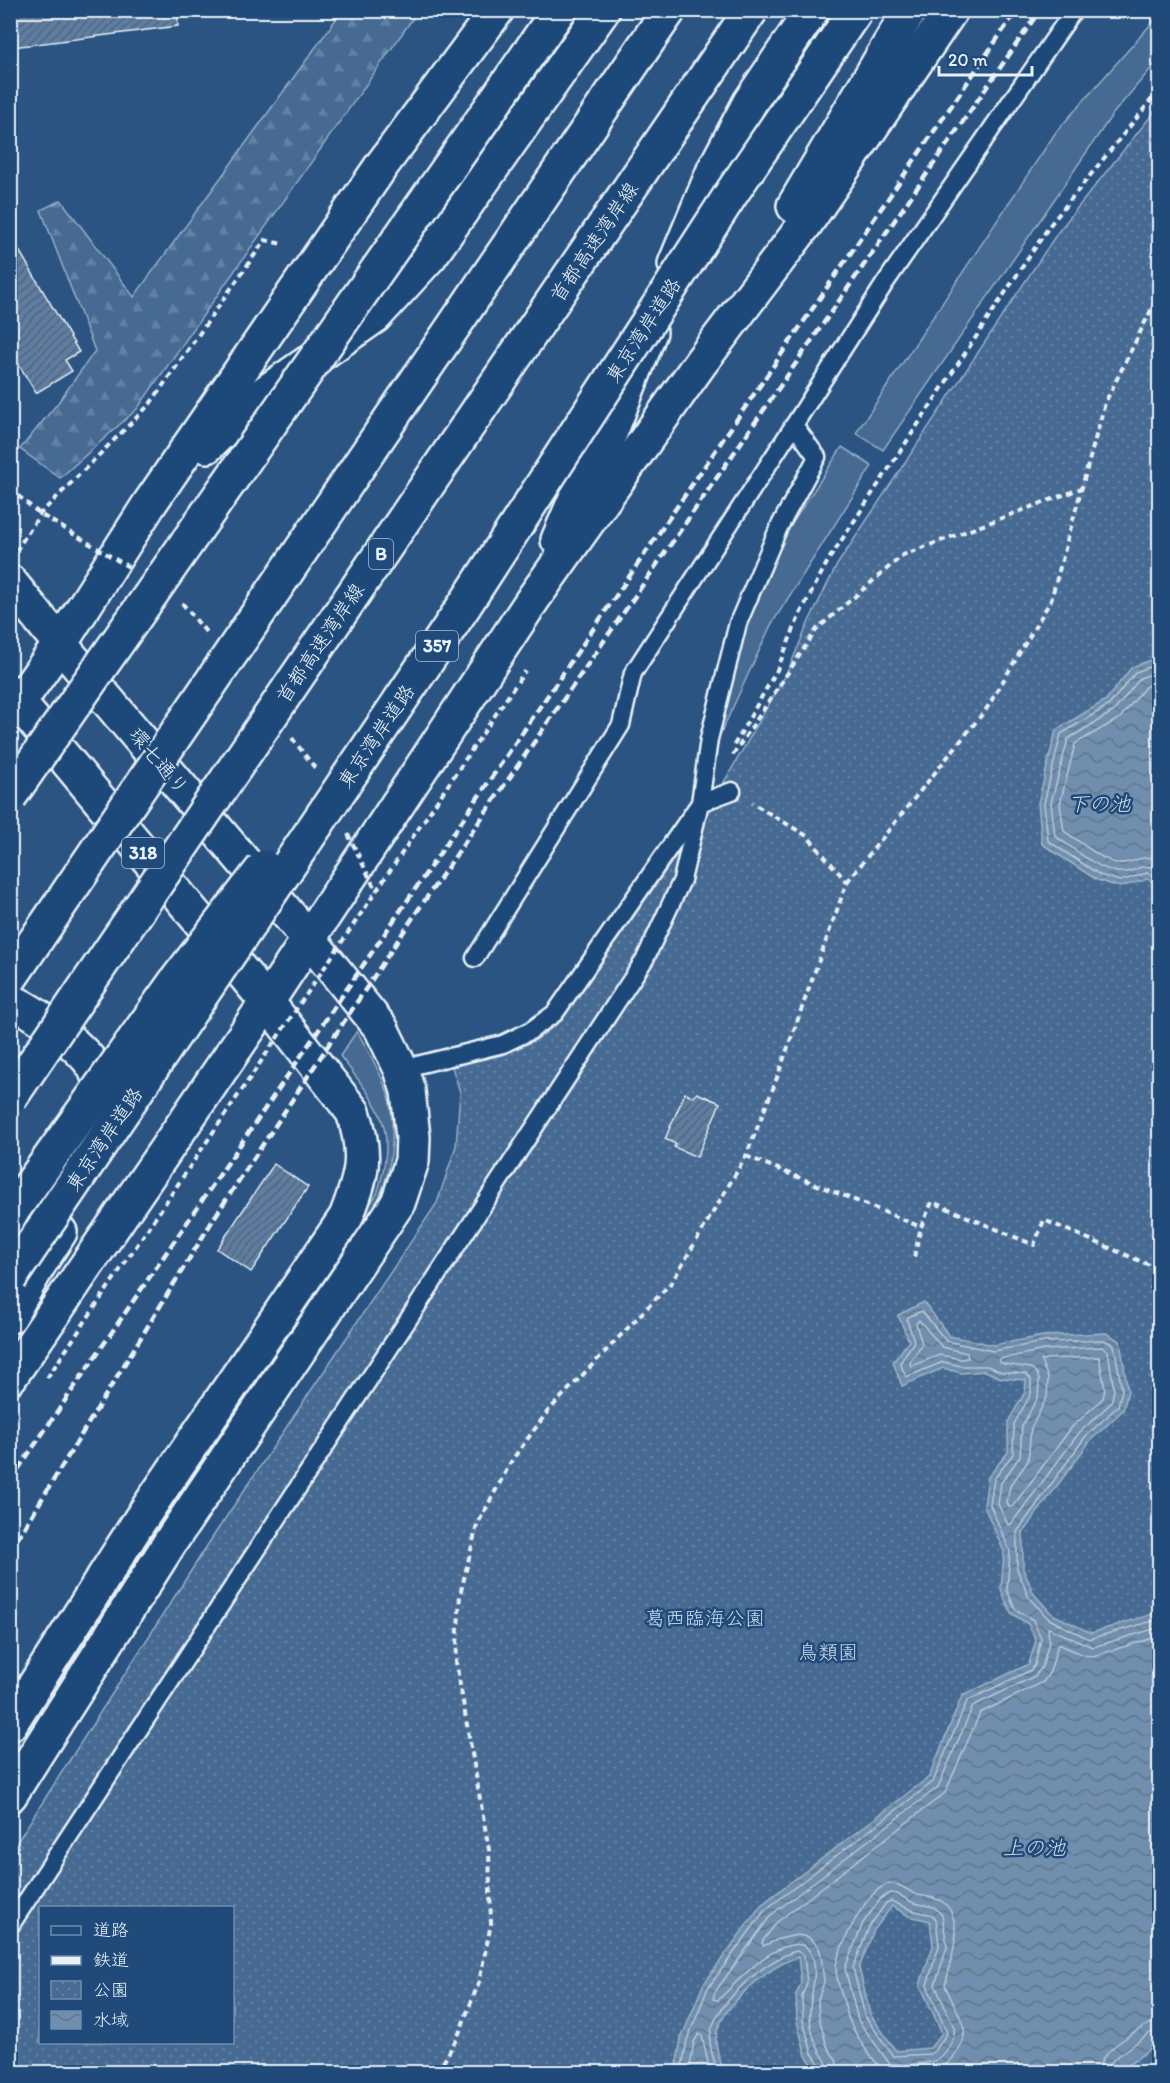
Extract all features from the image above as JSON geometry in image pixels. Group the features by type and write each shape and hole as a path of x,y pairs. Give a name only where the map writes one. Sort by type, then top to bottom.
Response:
{"main road":[{"path":"382,165 435,72 476,10"},
{"path":"13,703 60,644 150,503 382,165 497,10"},
{"path":"10,796 559,10"},
{"path":"150,503 252,402 375,316 430,255 603,10"},
{"path":"10,978 669,10"},
{"name":"首都高速湾岸線","path":"10,1098 751,10"},
{"path":"533,599 576,498 603,451 714,170 750,102 812,10"},
{"name":"東京湾岸道路","path":"10,1278 464,606 733,191 856,10"},
{"path":"701,362 910,10"},
{"path":"10,1377 267,1002 533,599 701,362 806,223 951,10"},
{"path":"10,822 219,496"},
{"name":"環七通り","path":"10,582 381,1028 401,1069 410,1102 413,1137 412,1161 398,1203 171,1540 10,1796"},
{"path":"10,1214 176,981 464,606"},
{"name":"318","path":"13,703 267,1002"},
{"path":"10,1001 22,1006 67,1038 94,1067 105,1111 96,1159 70,1217 38,1266 10,1316"},
{"path":"10,1724 140,1520 346,1217 355,1193 361,1173 363,1152 353,1112 267,1002"}],"lane":[{"path":"475,957 621,725 633,673 885,283 1074,10"},
{"path":"10,1926 145,1733 645,959 682,880 700,803 709,739 738,624 779,527 817,458 794,425"},
{"path":"401,1069 503,1044 530,1031 555,1012 700,803 732,791"}],"path":[{"path":"730,752 777,670 800,614 829,559 1050,225 1160,90"},
{"path":"10,559 40,514 150,404 265,240 282,244"},
{"path":"438,2073 458,2036 479,1982 491,1924 489,1850 456,1662 460,1595 477,1526 512,1460 548,1411 672,1282 746,1156 774,1086 846,882 987,708 1051,600 1105,403 1160,292"},
{"path":"700,803 817,629 903,555 1082,488"},
{"path":"46,1378 525,671"},
{"path":"732,791 807,836 846,882"},
{"path":"746,1156 921,1227"},
{"path":"914,1257 921,1227 932,1202 1034,1245 1044,1220 1159,1268 1151,1289"}],"green space":[{"path":"342,11 418,11 137,409 60,478 20,449 57,404 95,351 41,210 61,200 134,297"},
{"path":"1159,15 1159,59 1112,115 883,450 856,433 1056,132"},
{"name":"葛西臨海公園","path":"1159,106 1159,2072 11,2072 10,1853 214,1535 437,1203 456,1146 460,1092 452,1067 506,1054 536,1040 562,1020 709,808 786,675 837,565 1058,232"},
{"path":"842,447 872,466 771,625 720,735 730,675 748,617 786,533"},
{"path":"357,1031 382,1078 388,1094 392,1119 392,1145 388,1171 379,1198 367,1220 161,1523 156,1520 377,1194 386,1151 382,1119 366,1090 340,1056"},
{"path":"144,1537 149,1541 11,1762 11,1750"}],"water":[{"name":"下の池","path":"1159,657 1159,886 1148,879 1120,887 1097,880 1042,844 1038,803 1056,730 1106,700 1132,667"},
{"name":"上の池","path":"924,1302 949,1336 994,1345 1043,1336 1106,1333 1120,1341 1128,1391 1123,1410 1090,1441 1023,1532 1023,1569 1034,1594 1052,1614 1091,1633 1159,1612 1159,2042 1119,2072 818,2072 806,2056 797,2022 796,1995 801,1983 798,1957 787,1961 760,1978 734,2002 725,2015 718,2028 716,2040 724,2072 675,2072 681,2039 703,1985 761,1905 929,1777 962,1696 1029,1664 1036,1640 1028,1624 1011,1613 1001,1590 1004,1552 984,1506 988,1477 1008,1452 1008,1422 1025,1392 1026,1380 1001,1378 985,1371 961,1373 943,1368 902,1386 893,1362 909,1341 898,1315","holes":["892,1906 909,1916 930,1921 933,1946 920,1985 942,2033 930,2048 896,2051 870,2014 859,1968 874,1930"]}],"building":[{"path":"10,10 177,10 178,26 13,47"},
{"path":"10,235 79,352 65,360 72,371 36,393 10,350"},
{"path":"685,1093 694,1097 697,1093 720,1103 697,1157 674,1147 676,1144 665,1139"},
{"path":"274,1164 308,1187 251,1272 217,1249"}],"railway":[{"path":"10,1481 1017,10"},
{"path":"10,1551 216,1215 416,913 1040,10"}],"park label":[{"name":"鳥類園","path":"828,1652"}]}
